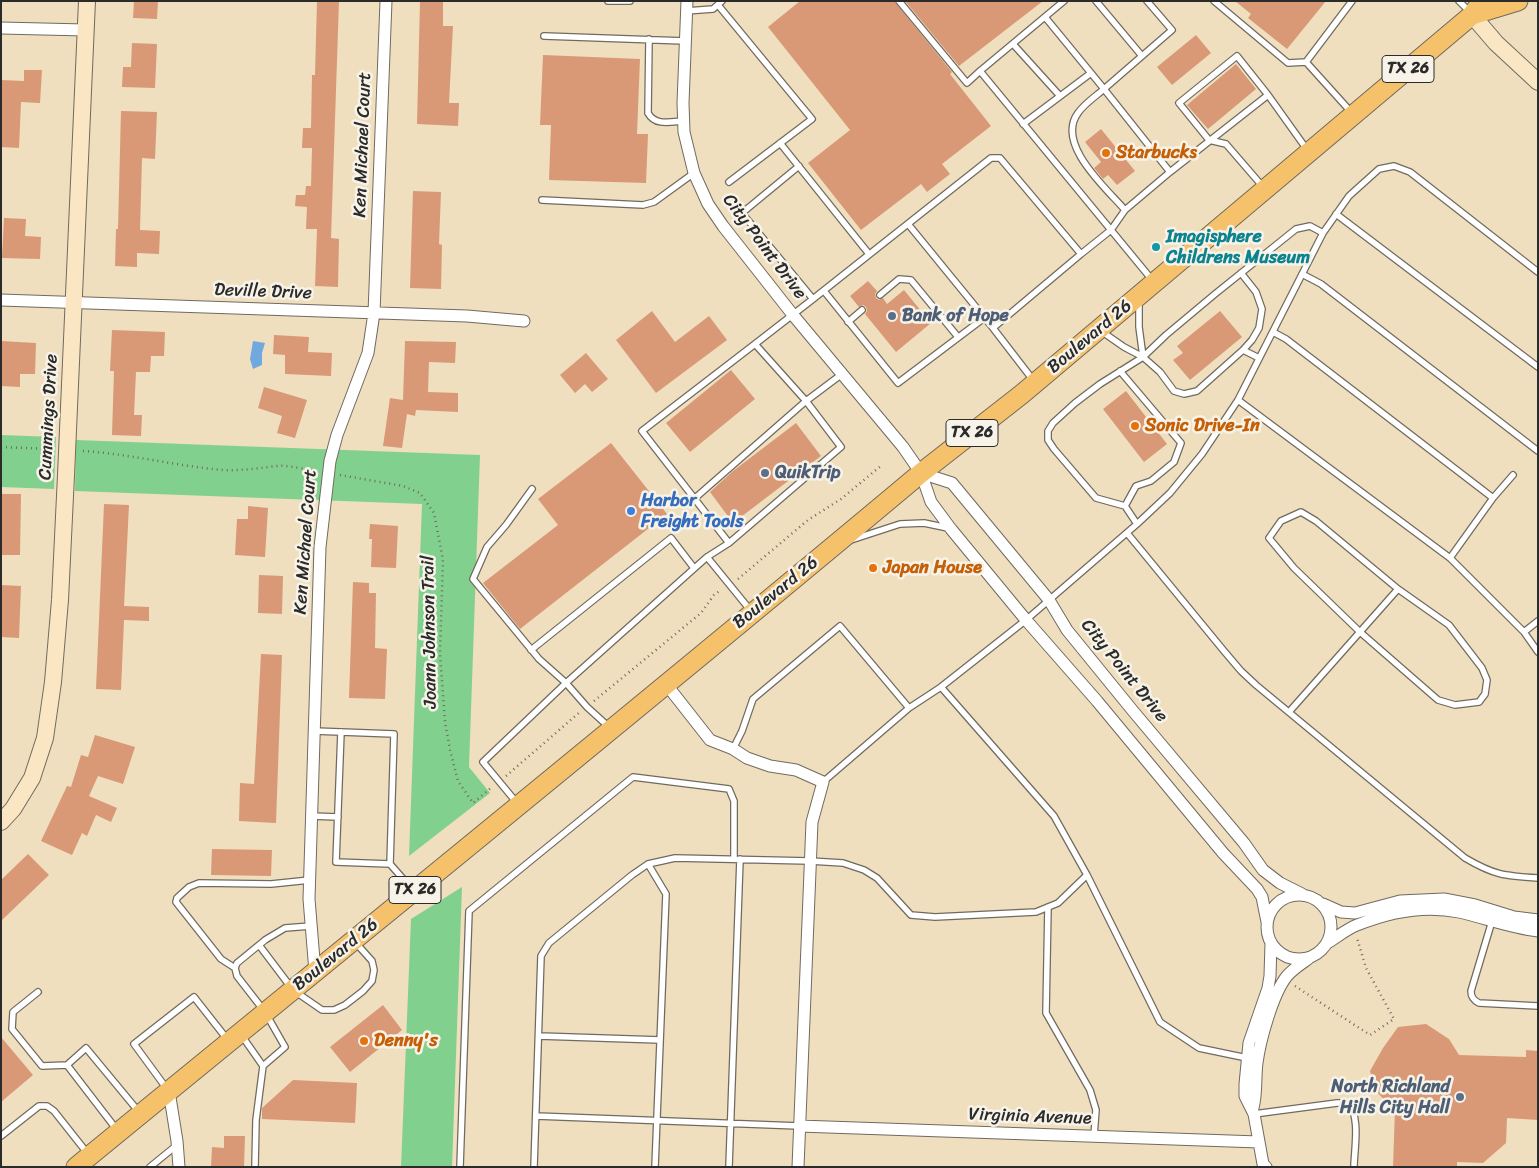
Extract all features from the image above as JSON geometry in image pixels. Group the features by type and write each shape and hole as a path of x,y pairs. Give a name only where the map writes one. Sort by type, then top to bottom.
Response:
{"main road":[{"name":"Boulevard 26","path":"83,1161 519,805 921,473 1036,383 1354,115 1477,8 1518,1"}],"street":[{"name":"Cummings Drive","path":"1,822 7,804 32,778 45,738 53,682 60,600 86,1"},
{"name":"Ken Michael Court","path":"315,972 309,899 320,547 325,489 330,461 337,435 368,353 374,313 386,1"},
{"name":"City Point Drive","path":"686,6 683,121 687,149 694,174 708,204 722,226 793,315 903,447 921,473 930,502 951,529 1223,853 1257,889 1262,897 1267,922"},
{"path":"1477,8 1496,43 1538,82"},
{"path":"1,28 85,30"},
{"name":"Deville Drive","path":"1,300 467,316 524,321"},
{"name":"City Point Drive","path":"921,473 952,482 1049,600 1067,630 1132,711 1238,836 1264,870 1280,883 1302,894"},
{"path":"666,684 710,740 733,749 747,758 770,766 796,770 823,782 812,822 798,1167"},
{"path":"1309,958 1295,959 1288,957 1276,949 1268,936 1267,922 1270,912 1286,896 1302,894 1310,896 1341,912 1355,913 1400,901 1444,900 1466,903 1494,917 1538,931"},
{"path":"1263,1166 1254,1111 1257,1063 1269,1017 1283,982 1294,969 1322,950 1327,943 1332,924 1328,911 1323,904"},
{"path":"1327,943 1356,926 1388,915 1417,910 1538,920"},
{"path":"1254,1111 1245,1096 1247,1058 1254,1029 1268,988 1271,943"},
{"path":"168,1091 179,1167"},
{"name":"Virginia Avenue","path":"799,1126 1260,1142"}],"lane":[{"path":"608,1 630,1"},
{"path":"899,1 967,83 1064,1"},
{"path":"1096,1 1142,56"},
{"path":"1125,210 1089,169 1076,149 1073,128 1077,113 1172,30 1148,1"},
{"path":"1214,1 1288,62 1306,62 1354,115"},
{"path":"1306,62 1352,1"},
{"path":"1459,1 1477,8"},
{"path":"686,6 713,9 720,3 812,119 729,182"},
{"path":"1045,17 1170,172"},
{"path":"544,36 685,40"},
{"path":"650,39 648,113 651,119 660,123 683,121"},
{"path":"1013,44 1060,96"},
{"path":"1266,189 1226,144 1209,140 1179,103 1237,56 1268,95 1308,152"},
{"path":"980,71 1154,283"},
{"path":"1023,124 1091,73"},
{"path":"993,328 1111,230 1125,210 1209,140 1268,95"},
{"path":"780,143 869,254"},
{"path":"728,543 642,431 814,299 991,158 1000,158 1081,254"},
{"path":"799,166 742,213 814,299"},
{"path":"823,782 909,708 941,688 1026,620 1127,533 1170,493 1196,460 1238,400 1323,233 1349,196 1379,169 1394,166 1410,172 1538,272"},
{"path":"542,200 643,205 654,202 694,174"},
{"path":"1336,214 1538,367"},
{"path":"908,224 1036,383"},
{"path":"1137,524 1125,506 1096,498 1054,448 1048,440 1048,431 1053,423 1075,403 1143,357 1166,335 1296,229 1310,226 1323,233"},
{"path":"1099,330 1143,357 1160,372 1174,391 1184,394 1197,391 1243,350 1252,340 1258,328 1262,308 1256,292 1241,273"},
{"path":"1302,274 1320,284 1538,451"},
{"path":"880,295 899,279 912,280 958,337"},
{"path":"824,291 898,383 984,318"},
{"path":"1139,296 1139,327 1143,357"},
{"path":"848,322 862,310"},
{"path":"1273,332 1286,339 1493,498"},
{"path":"519,805 483,762 566,683 694,568 728,543 841,447 806,401 755,344"},
{"path":"1243,350 1259,358"},
{"path":"1120,371 1181,443 1174,462 1151,481 1136,486 1125,506"},
{"path":"694,498 806,401 843,373"},
{"path":"1238,400 1450,558 1524,632 1538,652"},
{"path":"1450,558 1493,498 1513,475"},
{"path":"532,489 506,525 487,547 473,579 539,659 566,683 587,707 612,728"},
{"path":"1301,512 1316,521 1398,589 1448,625 1482,668 1487,680 1485,694 1479,702 1455,705 1438,700 1360,632 1294,568 1269,538 1281,521 1301,512"},
{"path":"832,547 900,524 924,524 951,529"},
{"path":"1127,533 1241,671 1289,712 1465,858 1487,870 1505,876 1538,878"},
{"path":"531,650 671,538 694,568"},
{"path":"707,557 752,612"},
{"path":"1289,712 1398,589"},
{"path":"1524,632 1538,621"},
{"path":"733,749 742,732 753,699 840,626 909,708"},
{"path":"941,688 1054,816 1087,875 1160,1022 1199,1048 1247,1058"},
{"path":"314,731 394,734 390,864 414,891"},
{"path":"341,732 336,862 390,864"},
{"path":"460,1167 469,911 634,777 729,789 734,801 737,859 729,1167"},
{"path":"312,816 338,817"},
{"path":"534,1167 541,956 549,943 648,864 675,858 843,863 864,870 877,878 911,915 935,917 1036,912 1058,903 1087,875"},
{"path":"648,864 666,894 655,1167"},
{"path":"235,968 221,959 176,902 177,898 189,887 199,883 271,884 310,880"},
{"path":"1048,907 1046,1013 1090,1090 1096,1110 1094,1136"},
{"path":"1494,917 1471,996 1478,1003 1538,1006"},
{"path":"255,1167 256,1120 263,1066 285,1047 265,1012 237,976 235,968 237,963 259,945 285,928 311,926"},
{"path":"259,945 293,990 322,1010 334,1010 345,1005 364,991 372,981 374,970 372,961 353,941"},
{"path":"38,992 13,1012 12,1029 42,1066 67,1065 86,1048 141,1114"},
{"path":"168,1091 134,1044 194,997 263,1066"},
{"path":"539,1036 660,1040"},
{"path":"67,1065 118,1131"},
{"path":"1254,1111 1344,1102 1349,1105 1355,1114 1354,1167"},
{"path":"1,1136 39,1106 47,1106 54,1111 83,1161"},
{"path":"536,1116 799,1126"},
{"path":"150,1167 177,1145"}],"path":[{"path":"1,447 51,449"},
{"path":"79,451 112,452 225,470 251,470 278,466 313,471"},
{"path":"744,575 808,520 841,499 882,465"},
{"name":"Joann Johnson Trail","path":"338,475 404,486 420,493 434,513 443,560 440,654 445,722 450,750 458,781 473,803 489,790"},
{"path":"594,701 700,613 714,595"},
{"path":"504,777 574,717"},
{"path":"1293,985 1370,1035 1394,1019 1366,968 1356,934"}],"green space":[{"path":"1,435 56,437 54,489 1,487"},
{"path":"76,440 480,455 469,767 490,793 409,856 422,504 75,491"},
{"path":"462,887 452,1167 401,1167 411,919"}],"water":[{"path":"253,341 265,343 262,353 262,365 253,369 250,359"}],"building":[{"path":"134,1 158,1 157,19 133,18"},
{"path":"317,1 339,1 331,238 339,239 338,287 315,286 317,229 306,229 307,207 295,206 296,195 305,195 306,186 311,186 312,148 302,148 303,128 311,128 312,75 315,75"},
{"path":"420,1 443,1 443,26 453,26 449,103 459,103 458,126 417,124"},
{"path":"800,1 894,1 952,72 950,74 991,126 942,164 950,174 927,192 921,184 861,230 808,163 850,130 768,27"},
{"path":"905,1 1043,1 959,66"},
{"path":"1235,1 1326,1 1287,49 1248,18 1251,14"},
{"path":"1196,35 1211,53 1172,85 1157,67"},
{"path":"132,43 157,44 155,88 122,87 123,67 131,67"},
{"path":"543,55 640,59 637,134 648,134 646,183 549,180 551,125 540,125"},
{"path":"1236,64 1256,89 1208,129 1187,105"},
{"path":"24,70 42,70 40,103 21,102 19,148 1,147 1,80 24,81"},
{"path":"121,111 157,112 155,159 142,158 140,230 160,231 159,254 137,253 137,267 115,266 116,229 118,229"},
{"path":"1101,129 1135,171 1117,185 1108,175 1103,179 1094,168 1101,162 1085,142"},
{"path":"413,191 441,192 439,244 442,245 441,289 410,288"},
{"path":"4,218 26,219 25,236 41,237 40,259 2,258"},
{"path":"868,281 877,291 875,294 876,298 879,300 883,298 887,304 904,290 931,323 896,352 865,314 867,311 866,307 863,305 859,307 850,296"},
{"path":"652,311 675,342 709,316 727,340 656,393 616,340"},
{"path":"1220,311 1242,337 1190,380 1173,360 1183,353 1177,346"},
{"path":"112,330 165,332 164,356 151,356 150,372 136,372 134,415 142,415 141,436 112,435 114,371 110,371"},
{"path":"274,335 309,337 308,352 332,353 331,376 285,374 285,355 273,354"},
{"path":"1,341 36,343 35,374 20,374 20,387 1,386"},
{"path":"405,341 456,342 455,363 429,362 428,392 458,393 458,412 416,410 415,416 407,414 402,448 383,446 390,398 403,400"},
{"path":"586,353 608,379 592,392 585,384 575,393 560,375"},
{"path":"731,370 755,399 690,452 666,423"},
{"path":"264,387 307,400 295,438 277,433 282,416 258,408"},
{"name":"Sonic Drive-In","path":"1126,391 1167,444 1144,462 1103,409"},
{"name":"QuikTrip","path":"796,423 821,456 733,523 710,492 733,471"},
{"path":"611,443 667,514 520,629 483,583 558,525 538,499"},
{"path":"1,494 21,494 20,555 1,555"},
{"path":"104,504 129,505 124,606 149,607 149,621 124,620 121,690 96,689"},
{"path":"248,506 268,508 265,557 235,555 237,519 248,519"},
{"path":"370,524 398,526 396,568 371,567 372,539 369,539"},
{"path":"259,575 283,576 282,614 258,613"},
{"path":"353,582 369,583 369,593 376,593 375,648 387,649 385,699 349,698"},
{"path":"1,585 21,586 19,638 1,637"},
{"path":"261,654 282,655 276,823 239,821 240,783 254,784"},
{"path":"95,735 135,747 123,784 98,776 89,796 117,808 111,822 96,815 87,836 82,833 72,855 41,841 67,786 71,787 81,755 88,757"},
{"path":"212,849 272,850 271,876 211,875"},
{"path":"28,854 49,875 1,921 1,880"},
{"path":"383,1005 402,1030 350,1072 330,1047"},
{"name":"North Richland Hills City Hall","path":"1426,1024 1449,1039 1459,1055 1526,1057 1526,1050 1538,1051 1538,1120 1507,1118 1506,1143 1483,1163 1457,1162 1457,1167 1393,1167 1395,1109 1375,1090 1370,1071 1398,1027"},
{"path":"1,1037 33,1075 1,1102"},
{"path":"293,1080 357,1083 355,1123 262,1119 262,1108"},
{"path":"224,1136 245,1136 244,1167 211,1167 212,1147 224,1148"}],"place":[{"name":"Starbucks","path":"1106,153"},
{"name":"Imagisphere Childrens Museum","path":"1156,247"},
{"name":"Bank of Hope","path":"892,316"},
{"name":"Sonic Drive-In","path":"1135,426"},
{"name":"QuikTrip","path":"765,473"},
{"name":"Harbor Freight Tools","path":"631,511"},
{"name":"Japan House","path":"873,568"},
{"name":"Denny's","path":"364,1041"},
{"name":"North Richland Hills City Hall","path":"1460,1097"}]}
